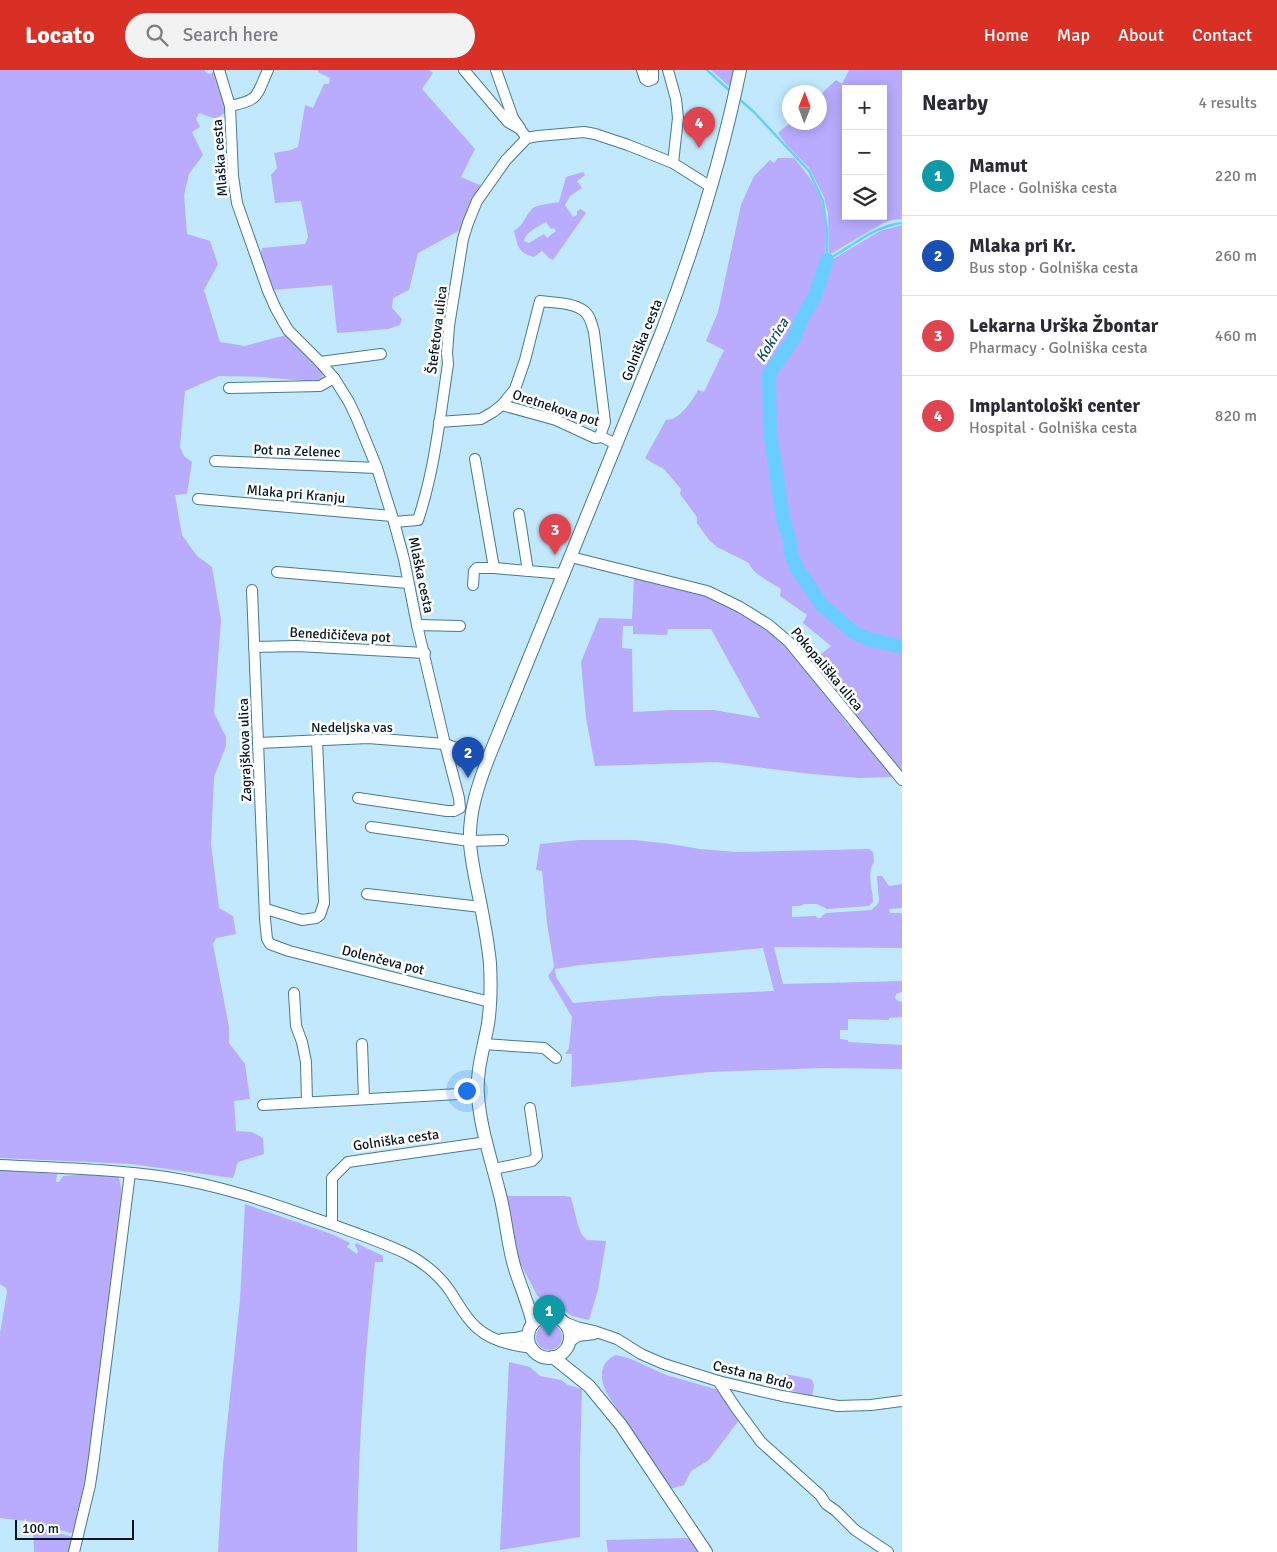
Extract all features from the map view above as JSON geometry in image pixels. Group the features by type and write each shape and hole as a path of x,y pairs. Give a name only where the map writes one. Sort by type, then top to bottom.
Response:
{"main road":[{"name":"Golniška cesta","path":"535,1324 515,1269 500,1194 482,1126 477,1093 483,1044 488,1023 490,964 470,841 472,807 488,759 664,329 711,187 740,70"},
{"path":"568,1345 561,1354 545,1357 538,1354 528,1342 535,1324 558,1318 564,1322 570,1334 568,1345 573,1363 621,1426 706,1552"},
{"path":"553,1357 589,1386"}],"street":[{"path":"219,70 230,106"},
{"name":"Mlaška cesta","path":"268,70 256,96 252,100 230,106 234,185 237,203 268,292 288,330 334,378 357,419 378,468 393,519 445,744"},
{"path":"464,70 508,122 520,129"},
{"path":"496,70 514,118 527,138 584,132 628,144 673,163 711,187"},
{"path":"642,70 645,79 648,81 653,79 653,70"},
{"path":"668,70 676,99 678,118 673,163"},
{"name":"Štefetova ulica","path":"393,519 418,520 431,478 448,364 449,326 466,231 477,201 506,160 527,138"},
{"name":"Oretnekova pot","path":"440,422 481,418 502,405 515,389 525,360 540,301 571,305 584,311 591,320 605,422 602,437"},
{"path":"320,362 381,354"},
{"path":"229,388 320,386 334,378"},
{"name":"Oretnekova pot","path":"502,405 556,420 594,438 602,437 616,444"},
{"path":"475,459 494,568"},
{"name":"Pot na Zelenec","path":"215,462 378,468"},
{"name":"Mlaka pri Kranju","path":"198,499 393,519"},
{"path":"518,514 528,571"},
{"name":"Pokopališka ulica","path":"571,557 707,591 740,607 769,625 789,642 902,780"},
{"path":"473,585 474,571 477,568 564,574"},
{"path":"277,572 408,583"},
{"name":"Zagrajškova ulica","path":"252,590 267,939 270,944"},
{"path":"418,625 460,626"},
{"name":"Benedičičeva pot","path":"254,646 297,646 425,653"},
{"name":"Nedeljska vas","path":"259,743 368,738 445,744"},
{"path":"266,909 302,920 320,916 322,910 324,903 317,740"},
{"path":"445,744 488,759"},
{"path":"358,798 447,811 458,810 460,806 459,798 445,744"},
{"path":"371,826 470,841 503,840"},
{"path":"367,894 481,908"},
{"name":"Dolenčeva pot","path":"270,944 490,1002"},
{"path":"294,993 296,1026 306,1062 307,1102"},
{"path":"362,1044 364,1099"},
{"path":"483,1044 544,1048 556,1058"},
{"path":"263,1105 477,1093"},
{"path":"494,1169 532,1161 537,1156 530,1108"},
{"name":"Golniška cesta","path":"332,1224 332,1178 348,1162 487,1142"},
{"path":"0,1165 167,1177 225,1190 332,1224 408,1255 441,1280 466,1317 476,1328 514,1346 532,1348"},
{"path":"74,1552 84,1514 94,1458 130,1173"},
{"name":"Cesta na Brdo","path":"564,1322 617,1339 642,1354 664,1364 718,1381 829,1405 856,1406 902,1401"},
{"path":"496,1339 515,1338 535,1324"},
{"path":"568,1345 578,1336 587,1334 605,1335"},
{"path":"718,1381 762,1442 855,1530 888,1552"}],"shaded area":[{"path":"0,70 204,70 211,74 216,70 229,110 216,119 199,113 196,119 200,127 192,132 203,155 189,174 184,195 187,234 210,241 218,264 204,290 220,342 245,346 286,335 320,365 323,376 317,382 262,377 219,376 185,391 180,447 184,456 192,462 187,494 175,495 182,535 197,556 212,567 221,620 214,713 226,737 226,746 214,777 211,844 219,908 233,916 236,934 216,938 213,944 229,1027 229,1043 245,1064 250,1099 234,1101 236,1131 252,1132 263,1138 264,1154 238,1162 233,1178 131,1164 0,1158"},
{"path":"318,70 429,70 433,73 422,89 475,149 461,177 482,186 464,228 418,253 409,290 393,298 392,308 402,319 400,325 388,329 337,333 332,285 273,290 262,264 262,248 305,244 308,237 301,201 275,203 271,175 277,168 274,153 298,147 305,105 313,108 324,84 329,84 330,78 318,72"},
{"path":"711,70 734,70 730,87"},
{"path":"849,70 902,70 902,219 883,223 829,255 828,213 824,197 809,168 778,133 782,130 827,130 827,88 836,80 842,84"},
{"path":"778,158 794,158 815,186 823,208 826,234 824,261 821,274 804,317 820,294 829,263 880,231 902,225 902,645 868,637 858,631 819,597 797,564 782,505 780,514 793,564 804,586 821,610 831,621 853,637 864,642 902,649 902,774 810,663 831,646 803,623 807,615 780,596 781,589 754,571 749,563 717,547 709,540 697,523 697,517 680,494 681,489 664,469 645,458 666,420 676,417 681,413 698,390 704,392 724,350 706,341 718,312 741,205 754,176 770,160 774,163"},
{"path":"583,172 585,175 577,181 582,188 570,196 565,205 573,217 581,209 586,213 553,260 542,251 534,257 525,253 518,245 514,231 534,208 559,202 566,177","holes":["546,222 551,229 554,228 556,231 547,238 544,234 529,243 524,241 530,232"]},
{"path":"634,578 640,578 697,592 719,601 759,624 778,637 812,676 848,725 857,731 895,777 859,778 811,774 717,762 595,766 586,718 581,662 599,618 632,619","holes":["623,626 633,626 633,634 667,635 668,629 711,629 760,718 714,710 633,712 632,649 622,648"]},
{"path":"579,840 635,840 737,852 869,849 873,852 874,862 870,871 873,902 869,906 827,909 817,904 804,904 792,906 792,917 816,916 821,918 826,913 871,910 879,901 877,876 882,876 889,886 902,884 902,908 889,909 890,913 902,913 902,948 774,947 783,984 902,981 902,992 896,994 895,998 902,1002 902,1017 889,1018 889,1020 849,1019 848,1030 840,1030 840,1039 848,1040 848,1042 902,1045 902,1069 823,1068 710,1072 571,1087 572,1054 565,1054 569,1048 572,1017 548,976 554,966 547,923 542,871 536,870 540,844","holes":["763,948 774,991 662,996 573,1003 556,977 555,969"]},
{"path":"0,1170 57,1174 56,1182 59,1182 63,1176 87,1174 119,1177 121,1206 105,1340 103,1374 77,1531 70,1533 34,1522 0,1518 0,1333 7,1292 6,1288 0,1284"},
{"path":"506,1196 571,1197 582,1235 587,1240 606,1241 598,1290 589,1320 572,1316 562,1309 547,1304 537,1295 518,1259"},
{"path":"245,1204 334,1235 350,1243 347,1247 357,1254 356,1243 383,1256 383,1262 375,1262 368,1334 360,1443 357,1552 218,1552 223,1464 240,1300"},
{"path":"549,1324 558,1328 562,1337 558,1346 549,1350 540,1346 536,1337 540,1328"},
{"path":"616,1355 631,1359 666,1375 722,1391 740,1419 709,1460 691,1471 684,1485 670,1489 607,1394 602,1377 603,1367 610,1358"},
{"path":"509,1362 530,1367 540,1376 561,1380 568,1385 582,1389 580,1537 500,1550"},
{"path":"785,1374 811,1379 814,1385 812,1396 781,1388"},
{"path":"33,1526 73,1537 71,1552 34,1552"},
{"path":"692,1539 700,1552 608,1552 606,1540"}],"waterway":[{"name":"Kokrica","path":"707,70 730,91"},
{"name":"Kokrica","path":"738,98 754,112 809,171 823,201 827,230 827,260 882,228 902,223"},
{"name":"Kokrica","path":"827,260 815,296 802,318 794,338 769,374 770,431 783,518 796,567 822,605 853,632 868,639 902,647"}],"place":[{"name":"Implantološki center","path":"699,148"},
{"name":"Lekarna Urška Žbontar","path":"555,555"},
{"name":"Mlaka pri Kr.","path":"468,778"},
{"name":"Mamut","path":"549,1336"}]}
